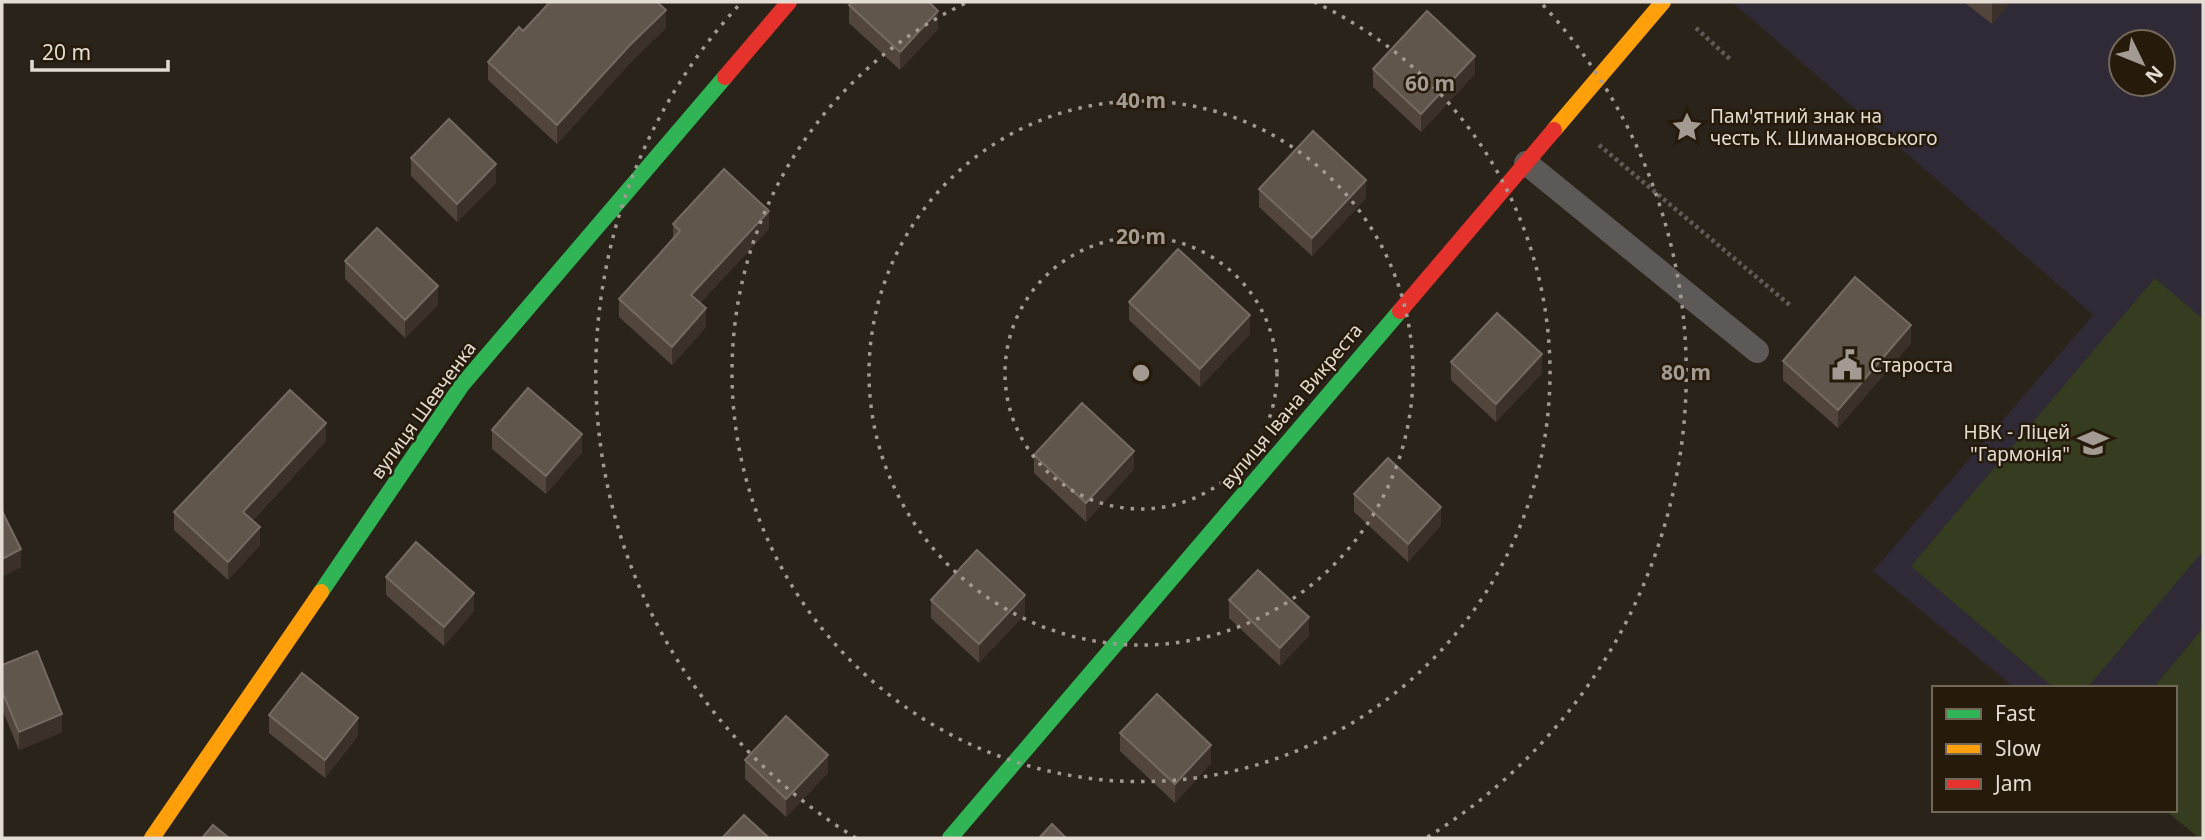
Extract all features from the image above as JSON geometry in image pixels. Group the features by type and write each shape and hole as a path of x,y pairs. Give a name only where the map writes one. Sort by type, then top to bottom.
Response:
{"street":[{"name":"вулиця Шевченка","path":"152,838 462,385 789,2"},
{"name":"вулиця Івана Викреста","path":"950,838 1663,2"}],"lane":[{"path":"1526,163 1757,351"}],"path":[{"path":"1695,27 1732,61"},
{"path":"1565,116 1791,306"}],"shaded area":[{"name":"НВК - Ліцей \"Гармонія\"","path":"1732,2 2203,2 2203,628 2155,686 2013,686 1873,571 2093,315"}],"green space":[{"path":"2155,278 2203,319 2203,551 2089,686 2052,686 1911,566"},
{"path":"2203,628 2203,838 2199,838 2167,812 2177,812 2177,686 2155,686"}],"building":[{"path":"550,2 657,2 666,10 557,125 488,62 519,27 523,31"},
{"path":"853,2 929,2 938,11 900,52 849,5"},
{"path":"1427,11 1475,56 1421,114 1373,69"},
{"path":"449,119 496,164 457,204 411,158"},
{"path":"1313,131 1366,180 1312,238 1259,189"},
{"path":"724,169 769,211 691,295 706,308 672,347 619,299 680,231 673,224"},
{"path":"377,228 438,286 405,320 345,261"},
{"path":"1178,249 1250,315 1200,369 1129,302"},
{"path":"1855,277 1911,325 1838,410 1783,361"},
{"path":"1497,313 1542,354 1496,404 1451,362"},
{"path":"528,388 582,434 546,476 492,430"},
{"path":"290,390 326,423 243,512 260,527 228,562 174,512"},
{"path":"1082,403 1134,451 1086,503 1034,455"},
{"path":"1388,458 1441,507 1408,544 1354,494"},
{"path":"2,511 21,549 2,559"},
{"path":"416,542 474,593 444,627 386,577"},
{"path":"977,550 1025,595 979,644 931,600"},
{"path":"1258,570 1309,617 1280,648 1229,600"},
{"path":"37,651 62,714 19,732 2,691 2,665"},
{"path":"302,673 358,718 325,760 269,715"},
{"path":"1157,694 1211,745 1175,784 1120,733"},
{"path":"786,716 828,755 786,799 745,760"},
{"path":"744,815 769,838 722,838"},
{"path":"1052,824 1066,838 1039,838"},
{"path":"213,825 229,838 202,838"}],"traffic: fast":[{"path":"321,592 462,385 725,77"},
{"path":"950,838 1400,311"}],"traffic: slow":[{"path":"1554,130 1663,2"},
{"path":"152,838 321,592"}],"traffic: jam":[{"path":"725,77 789,2"},
{"path":"1400,311 1554,130"}],"place":[{"name":"Пам'ятний знак на честь К. Шимановського","path":"1687,127"},
{"name":"Староста","path":"1847,365"},
{"name":"НВК - Ліцей \"Гармонія\"","path":"2093,443"}]}
